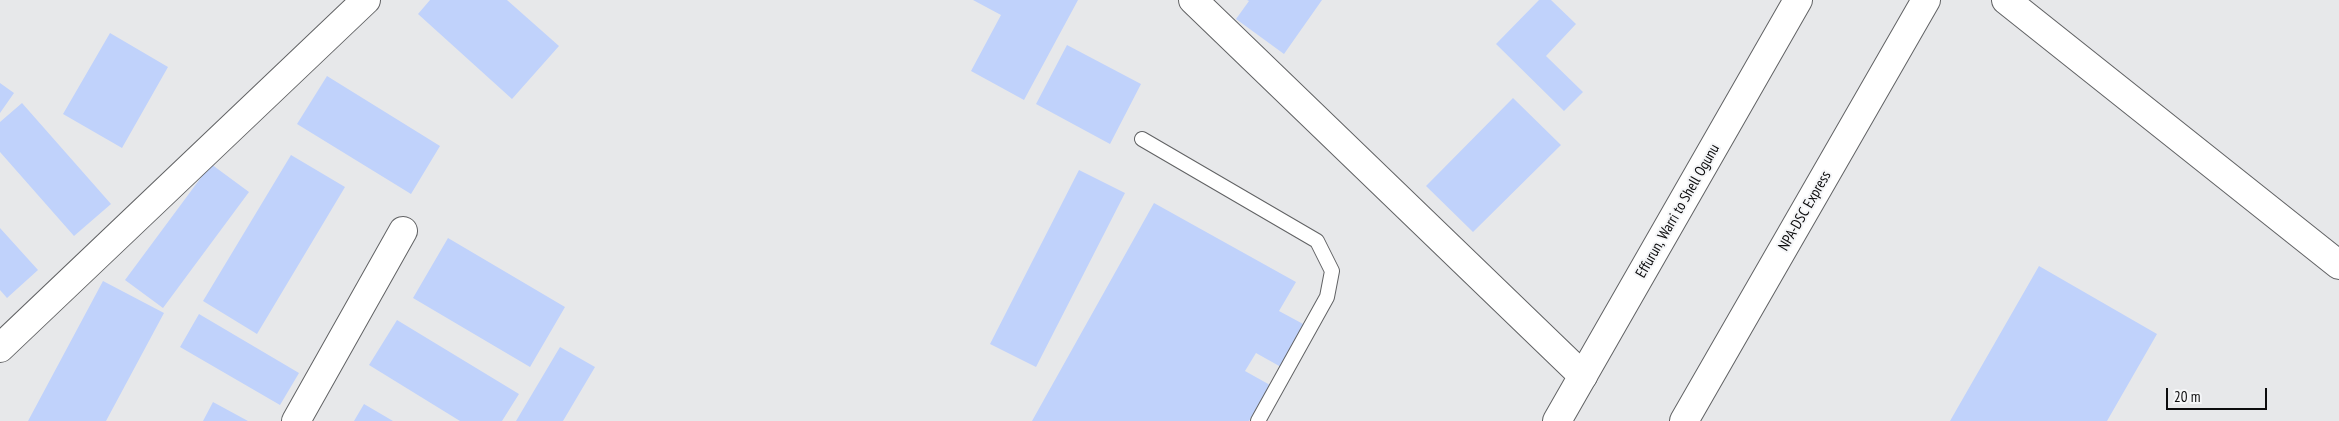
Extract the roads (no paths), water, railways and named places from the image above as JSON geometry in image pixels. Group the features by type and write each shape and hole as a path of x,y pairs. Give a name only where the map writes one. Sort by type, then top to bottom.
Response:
{"street":[{"path":"0,348 366,0"},
{"path":"1193,0 1583,376"},
{"name":"Effurun, Warri to Shell Ogunu","path":"1557,421 1798,0"},
{"name":"NPA-DSC Express","path":"1684,421 1926,0"},
{"path":"2006,0 2339,264"},
{"path":"296,421 403,231"}],"lane":[{"path":"1142,140 1317,241 1332,271 1327,297 1258,421"}]}
